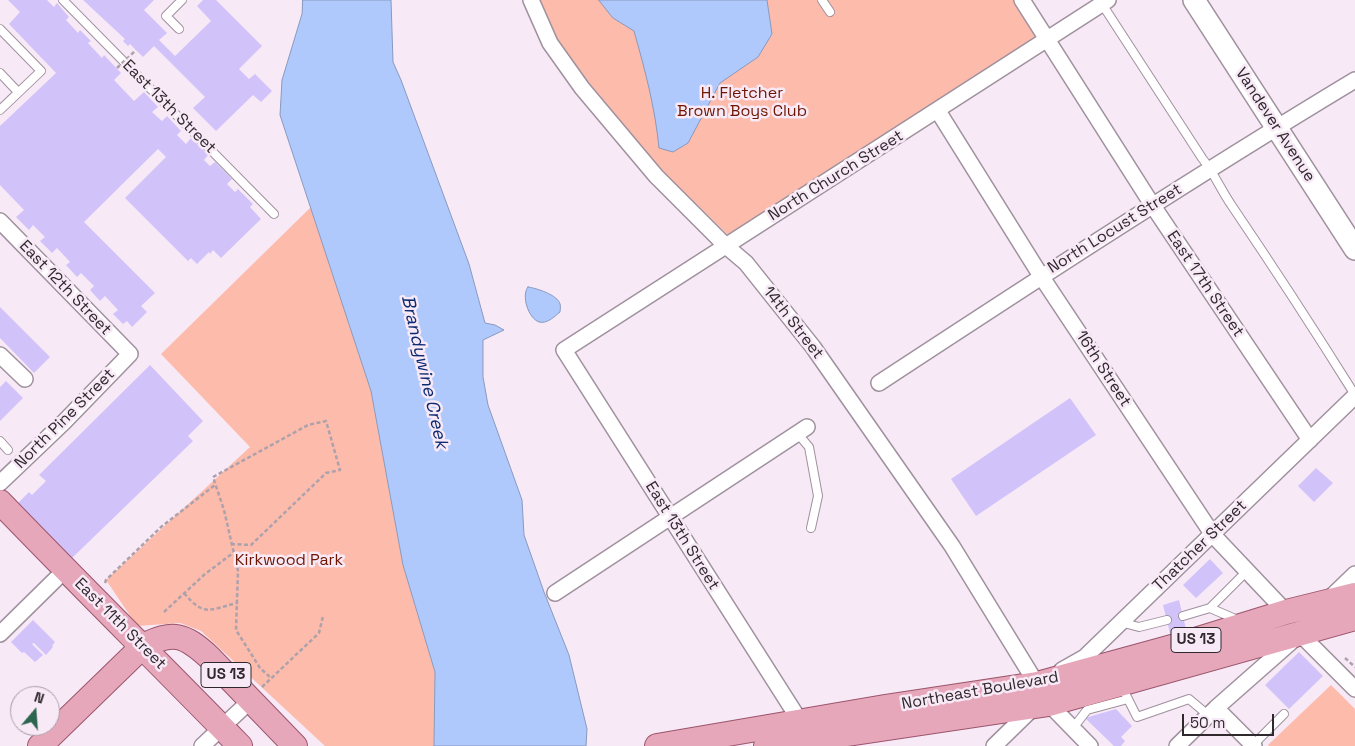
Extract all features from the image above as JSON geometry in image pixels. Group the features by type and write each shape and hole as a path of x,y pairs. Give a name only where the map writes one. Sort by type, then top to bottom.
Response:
{"main road":[{"name":"East 11th Street","path":"0,502 240,746"},
{"name":"Northeast Boulevard","path":"766,746 1037,691 1286,612 1355,595"},
{"path":"1300,634 1300,625 1309,617 1355,604"},
{"name":"Northeast Boulevard","path":"657,746 800,722 1037,691 1085,702 1355,618"},
{"name":"US 13","path":"40,746 143,646 165,637 177,637 194,644 255,695 295,746"}],"street":[{"name":"14th Street","path":"532,0 550,43 582,88 656,176 726,246 746,263 812,347 952,546 1037,691 1090,746"},
{"name":"East 17th Street","path":"1022,0 1153,206 1310,440"},
{"name":"Vandever Avenue","path":"1194,0 1355,249"},
{"name":"North Church Street","path":"564,350 1105,2"},
{"name":"North Locust Street","path":"879,383 1041,276 1355,80"},
{"name":"16th Street","path":"938,111 1041,276 1213,535 1286,612"},
{"name":"East 12th Street","path":"0,221 130,354"},
{"name":"East 13th Street","path":"564,350 800,722"},
{"name":"North Pine Street","path":"0,483 64,422 130,354"},
{"path":"2,361 25,379"},
{"name":"Thatcher Street","path":"994,746 1037,691 1085,657 1355,396"},
{"path":"555,593 802,430"},
{"path":"0,634 65,570"},
{"path":"1325,602 1355,574"},
{"path":"1177,746 1212,711 1300,634 1355,689"},
{"path":"202,746 255,695"},
{"path":"1212,711 1253,746"}],"lane":[{"name":"East 13th Street","path":"63,0 274,214"},
{"path":"179,29 166,16 182,0"},
{"path":"822,0 830,12"},
{"path":"1105,2 1202,158 1211,169 1230,204 1355,396"},
{"path":"0,29 41,71 0,110"},
{"path":"0,74 18,92"},
{"path":"802,430 809,447 818,496 811,528"},
{"path":"0,441 8,450"},
{"path":"1183,616 1210,608 1247,571"},
{"path":"1210,608 1247,624"},
{"path":"1120,622 1140,628 1167,620"},
{"path":"1124,691 1137,717 1190,699 1212,711"},
{"path":"1073,728 1085,702"},
{"path":"1253,746 1284,714"}],"path":[{"path":"117,68 136,50"},
{"path":"232,544 251,545 326,473 340,470 326,421 308,425 213,477 224,510 238,571 236,630 260,668 271,678"},
{"path":"104,586 106,580 161,528 215,485"},
{"path":"164,612 206,574 234,553"},
{"path":"184,593 201,610 209,610 237,602"},
{"path":"255,695 307,642 319,633 323,616"},
{"path":"1344,657 1355,667"}],"green space":[{"name":"H. Fletcher Brown Boys Club","path":"535,0 1015,0 1039,38 729,236 634,143 553,47"},
{"name":"Kirkwood Park","path":"311,207 371,391 403,565 435,672 434,746 325,746 201,631 180,623 137,626 106,580 250,447 161,354"},
{"path":"1331,685 1355,709 1355,746 1268,745"}],"water":[{"name":"Brandywine Creek","path":"303,0 391,0 393,62 469,264 485,323 495,325 504,330 483,340 483,377 488,405 522,500 524,535 569,655 587,729 586,746 434,746 435,672 403,565 371,391 280,115 282,80 302,14"},
{"path":"599,0 767,0 772,34 758,57 720,83 688,143 673,152 659,148 646,74 634,31 613,18"},
{"path":"528,287 541,290 555,298 560,305 560,312 545,322 535,320 527,306 525,295"}],"building":[{"path":"8,0 47,0 54,7 57,3 69,17 66,20 78,33 80,30 91,41 88,43 102,58 104,55 121,73 114,80 134,101 144,92 158,107 152,112 162,121 167,116 181,131 177,135 186,144 191,138 208,155 204,160 210,166 215,162 232,179 227,184 235,192 238,189 253,204 250,207 261,219 221,258 213,250 197,264 191,258 188,261 125,198 166,157 158,149 84,222 155,293 141,306 147,312 132,327 127,321 123,324 113,314 118,310 105,296 100,301 90,290 94,286 81,273 77,277 66,265 70,262 57,248 52,253 40,241 45,237 33,225 29,230 16,217 24,210 0,185 0,126 56,73 9,24 20,12"},
{"path":"83,0 154,0 144,10 167,33 159,40 175,56 211,21 197,6 203,0 216,0 262,46 239,69 249,79 255,74 272,91 261,102 253,95 216,131 193,108 205,97 154,46 143,57 130,44 128,46 123,41 125,39"},
{"path":"0,307 50,357 34,373 0,338"},
{"path":"150,365 203,421 188,436 193,441 72,558 18,503 29,492 32,495 46,481 39,475"},
{"path":"6,381 23,398 0,421 0,387"},
{"path":"1070,398 1096,435 976,516 951,479"},
{"path":"1316,468 1333,483 1314,502 1298,486"},
{"path":"1210,559 1223,573 1196,598 1183,585"},
{"path":"1179,600 1186,629 1170,633 1163,605"},
{"path":"33,620 55,642 46,655 34,643 32,644 43,655 35,662 11,642"},
{"path":"1299,652 1323,676 1289,709 1265,685"},
{"path":"1116,709 1132,726 1121,737 1125,741 1121,746 1114,746 1085,718"}]}
